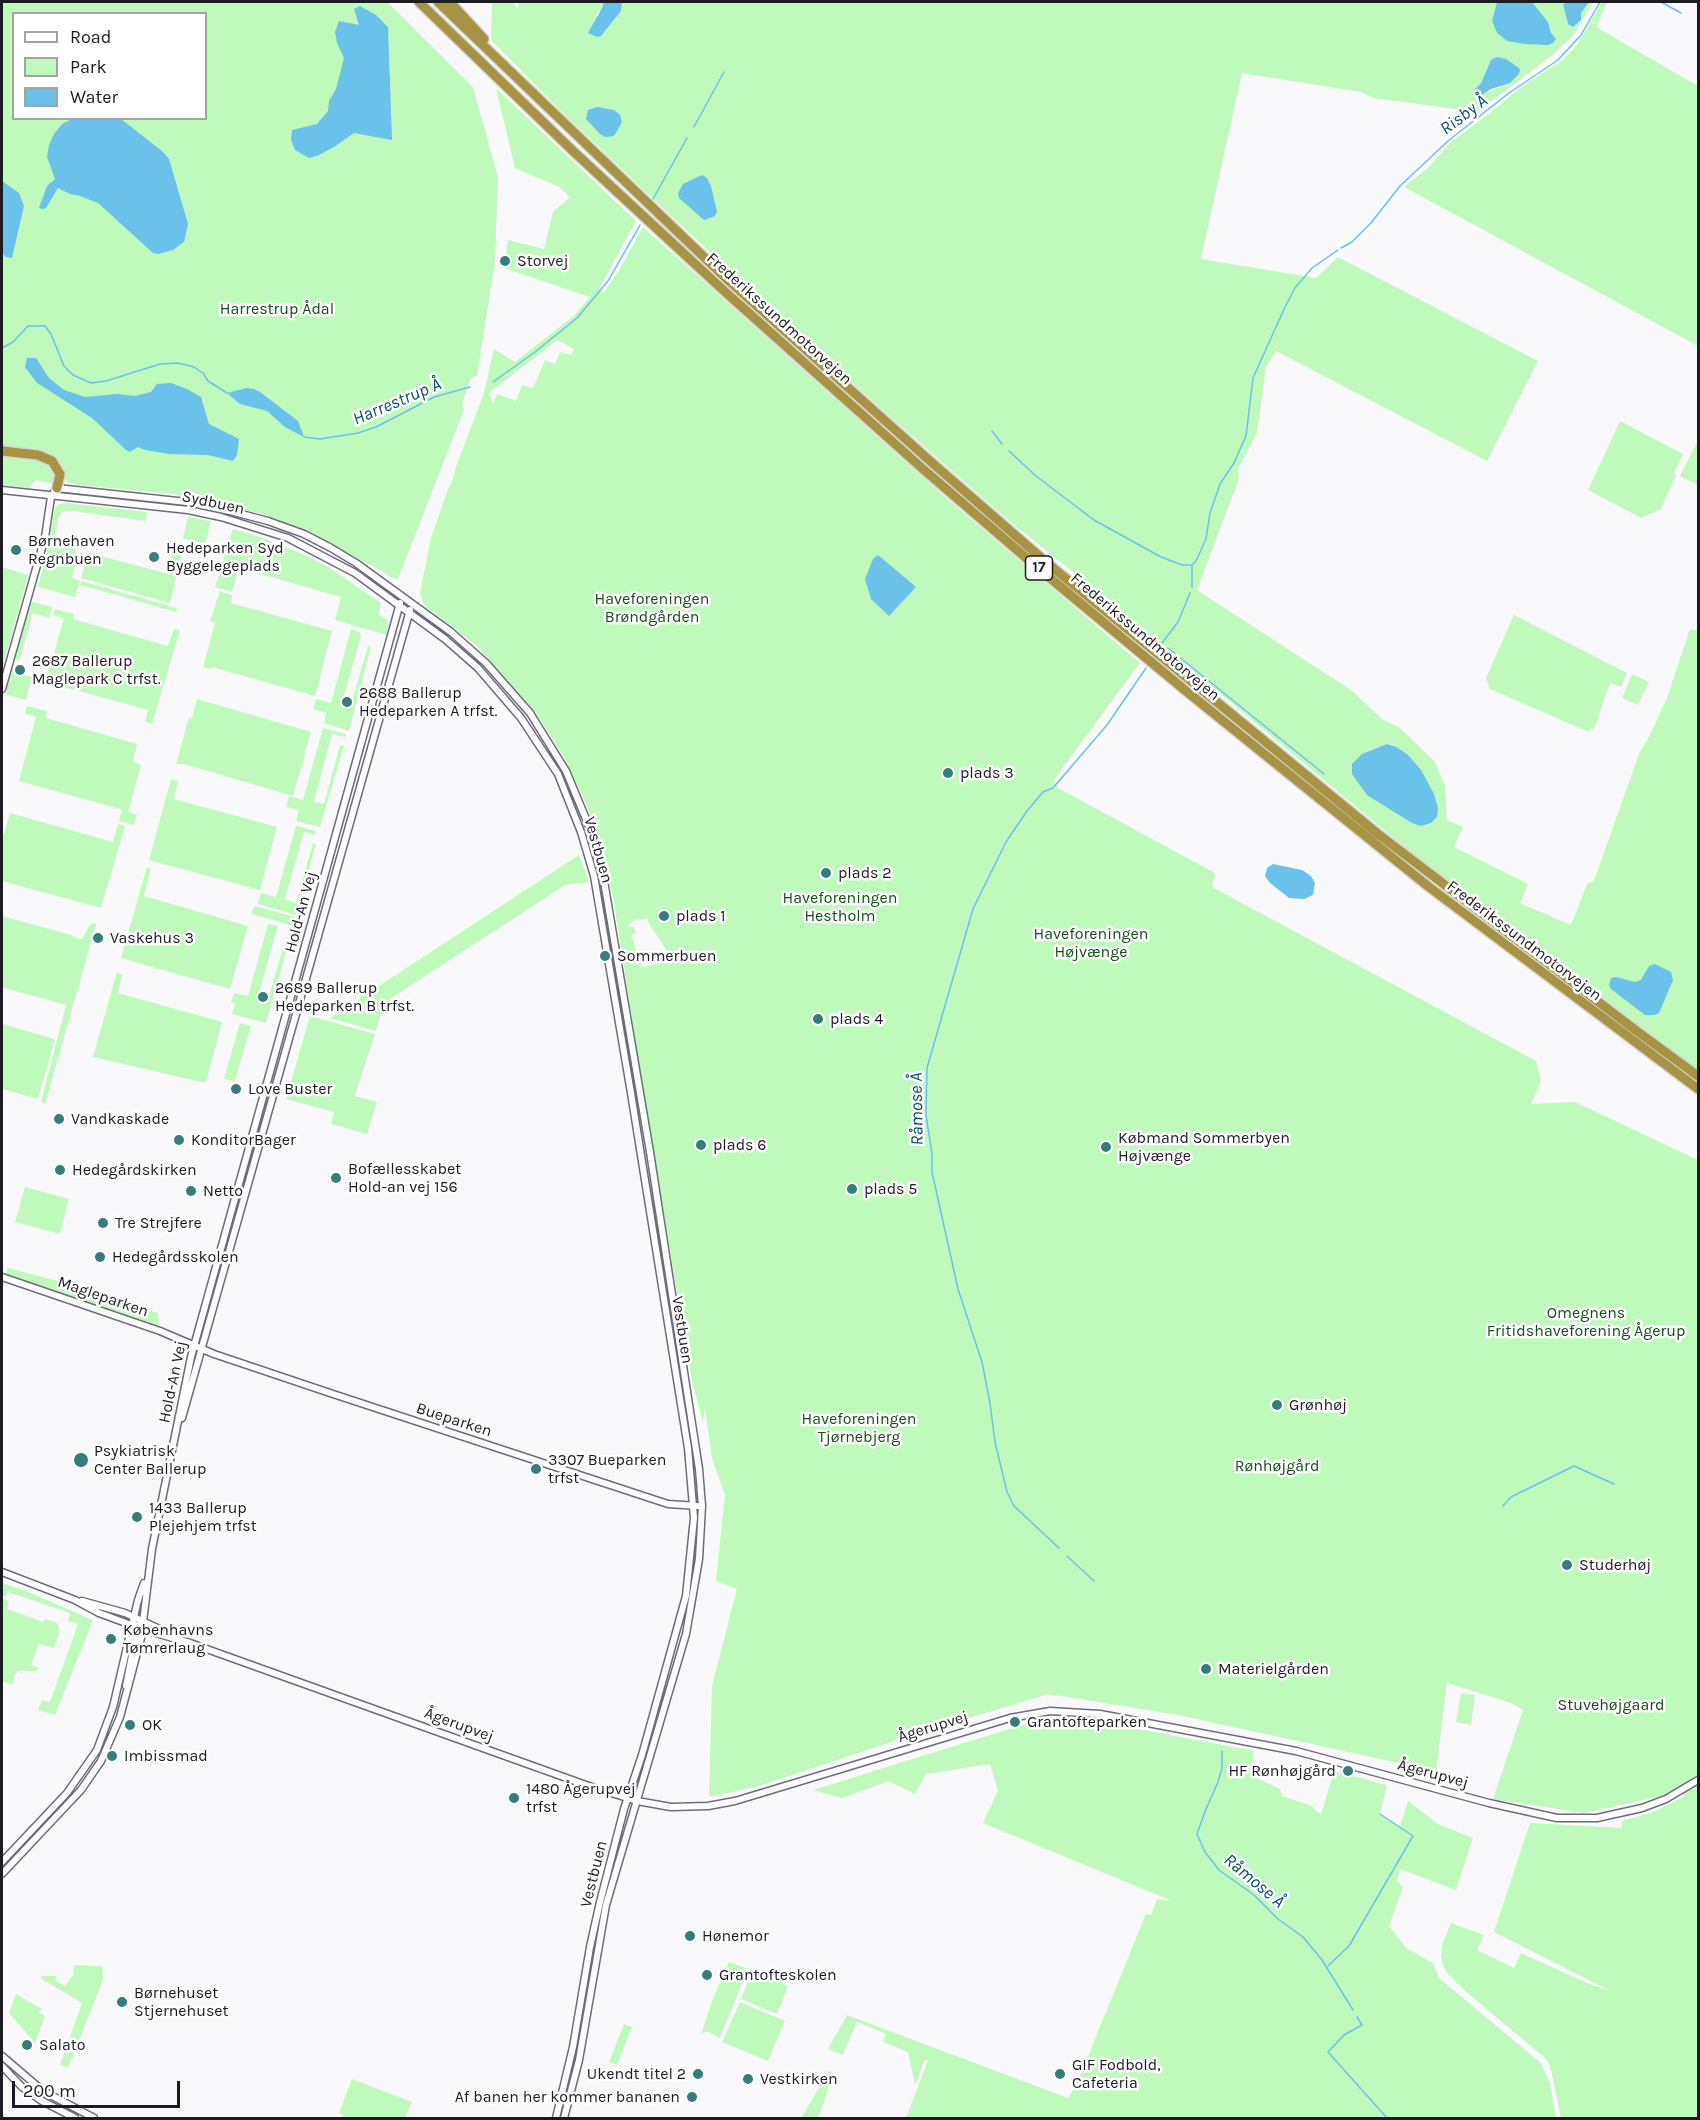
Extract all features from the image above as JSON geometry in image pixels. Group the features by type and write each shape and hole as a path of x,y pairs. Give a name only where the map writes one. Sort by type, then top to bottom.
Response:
{"highway":[{"name":"Frederikssundmotorvejen","path":"419,2 722,290 1038,568 1186,692 1429,887 1698,1089"},
{"name":"Frederikssundmotorvejen","path":"438,2 747,297 930,461 1087,596 1378,834 1698,1076"},
{"path":"450,2 493,48 514,76"},
{"path":"2,451 38,455 52,461 60,474 54,492"}],"street":[{"name":"Sydbuen","path":"2,490 190,503 268,521 304,534 356,562 412,604"},
{"name":"Sydbuen","path":"54,492 188,510 251,525 288,538 322,554 355,573 399,605"},
{"path":"2,689 45,537 54,492"},
{"name":"Hold-An Vej","path":"2,1874 64,1809 88,1780 108,1747 125,1700 137,1628 134,1617 147,1574 194,1345 402,596"},
{"name":"Hold-An Vej","path":"174,1445 412,604"},
{"name":"Vestbuen","path":"412,604 451,632 486,663 530,713 566,771 591,831 603,876 650,1152 699,1469 702,1506 699,1559 686,1634 606,1905 579,2060 564,2118"},
{"name":"Vestbuen","path":"399,605 445,639 478,668 521,718 558,774 581,832 594,876 688,1448 694,1506 686,1596 600,1902 573,2047 556,2118"},
{"name":"Magleparken","path":"2,1277 160,1331 201,1348"},
{"name":"Bueparken","path":"201,1348 235,1362 660,1502 702,1506"},
{"path":"2,1572 75,1600"},
{"name":"Hold-An Vej","path":"2,1862 67,1793 97,1750 113,1707 137,1628 142,1620 147,1574"},
{"name":"Ågerupvej","path":"75,1600 106,1606 190,1643"},
{"name":"Ågerupvej","path":"75,1600 137,1628 190,1643 586,1785 637,1801 670,1807 720,1804 1010,1718 1050,1711 1100,1714 1296,1752 1489,1803 1557,1818 1597,1818 1642,1808 1666,1799 1698,1780"},
{"path":"2,2056 43,2091 94,2118"},
{"path":"2,2066 28,2091 62,2113 75,2118"}],"green space":[{"name":"Harrestrup Ådal","path":"2,2 387,2 473,87 498,177 495,262 477,376 471,378 462,403 464,410 398,579 390,577 294,526 258,513 173,494 78,485 67,482 64,477 54,476 54,484 35,480 30,488 2,485"},
{"path":"492,2 513,2 518,10 518,2 603,2 603,6 596,15 601,36 621,11 622,2 1497,2 1492,21 1497,33 1507,41 1524,44 1555,39 1548,22 1532,2 1569,2 1564,5 1568,24 1581,13 1589,2 1593,2 1573,36 1550,57 1477,112 1374,98 1361,92 1242,73 1201,259 1316,278 1338,257 1538,361 1487,461 1276,351 1266,367 1257,433 1238,469 1239,479 1197,590 1351,690 1382,719 1400,728 1435,762 1445,786 1447,820 1463,827 1454,847 1528,884 1520,903 1571,925 1587,884 1594,881 1639,754 1667,698 1690,629 1698,631 1698,1071 1420,860 1103,596 1008,520 823,357 653,199 491,40","holes":["1488,65 1510,83 1484,93 1474,90 1481,83"]},
{"path":"1602,2 1607,2 1596,27 1698,86 1698,346 1404,187 1429,167 1452,141 1521,87 1560,62 1575,48"},
{"path":"496,88 636,221 599,289 604,292 643,227 945,497 1140,663 1053,781 1058,788 1215,873 1212,887 1536,1061 1541,1080 1531,1104 1575,1102 1698,1160 1698,2118 1561,2118 1550,2065 1545,2058 1465,1991 1444,1967 1441,1958 1442,1945 1451,1923 1484,1935 1477,1950 1514,1968 1521,1953 1589,1984 1610,1991 1494,1932 1530,1823 1622,1828 1622,1821 1651,1813 1687,1795 1666,1795 1584,1813 1493,1799 1523,1710 1511,1703 1447,1683 1436,1771 1178,1715 1049,1694 909,1736 759,1786 709,1797 712,1686 737,1589 716,1581 725,1495 712,1458 705,1409 703,1422 692,1381 613,896 599,839 587,806 564,757 536,713 477,646 424,605 420,593 431,538 484,393 494,349 515,362 575,315 590,297 504,268 508,240 544,249 553,212 570,197 559,187 515,168","holes":["557,340 574,349 571,355 560,352 555,364 545,360 533,388 522,385 516,401 497,394 493,404 489,393","648,918 648,922 673,960 642,967 631,935 636,933 634,927 628,926 634,920"]},
{"path":"1620,421 1683,454 1661,509 1641,518 1588,490"},
{"path":"1696,444 1698,445 1698,485 1680,476"},
{"path":"66,503 147,512 146,521 73,511 62,512 58,519 55,538 50,537 55,507"},
{"path":"188,517 211,521 205,544 183,538"},
{"path":"233,529 260,537 327,566 381,603 379,615 388,620 387,635 335,620 341,597 239,568 232,592 215,587"},
{"path":"50,542 76,549 72,564 75,566 72,578 80,581 75,597 38,587"},
{"path":"89,553 169,574 173,553 182,553 170,603 81,578"},
{"path":"2,567 28,575 2,670"},
{"path":"81,581 177,608 176,612 81,585"},
{"path":"220,591 232,595 231,603 332,631 315,696 212,667 211,669 203,667 215,623 210,621"},
{"path":"33,602 52,607 49,618 33,613 19,661 15,658"},
{"path":"55,609 74,614 73,619 168,646 174,629 180,630 152,724 145,722 148,710 46,682 64,618 53,615"},
{"path":"1514,615 1627,673 1621,687 1610,683 1594,729 1591,728 1589,732 1490,689 1486,678"},
{"path":"351,629 360,632 361,636 342,703 351,705 368,646 371,647 349,731 324,723 326,713 313,709 316,699 331,703"},
{"path":"14,665 18,666 16,673 32,677 26,700 7,695"},
{"path":"1632,674 1649,682 1638,705 1622,698"},
{"path":"197,699 311,732 293,796 184,764 176,764 189,717 192,718"},
{"path":"27,706 47,711 46,718 137,744 133,761 141,765 128,812 137,815 134,825 119,821 122,810 120,809 19,781 36,717 25,714"},
{"path":"323,728 346,734 346,737 332,734 314,802 324,804 340,745 344,746 320,827 296,821 299,810 286,807 289,796 303,800"},
{"path":"171,779 178,781 174,799 277,827 260,890 149,860"},
{"path":"10,813 113,842 118,824 125,826 101,908 2,881 2,841"},
{"path":"296,826 316,831 315,835 304,832 285,899 296,903 313,843 316,844 296,915 258,904 261,893 276,897"},
{"path":"579,855 589,882 565,885 384,1003 376,1031 330,1018"},
{"path":"147,867 151,868 144,896 248,926 230,989 121,958"},
{"path":"254,906 295,917 293,926 252,914"},
{"path":"2,916 71,935 78,939 82,939 89,926 94,923 96,925 45,1104 41,1102 66,1005 2,987"},
{"path":"268,924 278,926 258,997 268,1000 285,941 289,942 266,1023 232,1014 235,1004 231,1002 234,993 248,996"},
{"path":"117,972 122,975 118,993 222,1022 206,1083 93,1057"},
{"path":"310,1016 375,1034 355,1096 377,1102 367,1134 331,1124 334,1112 286,1099"},
{"path":"240,1023 251,1026 235,1081 224,1079"},
{"path":"2,1024 55,1039 38,1099 2,1089"},
{"path":"25,1187 69,1199 60,1234 15,1222"},
{"path":"8,1268 62,1282 62,1286 158,1313 159,1326 6,1274"},
{"path":"2,1583 93,1620 55,1715 38,1710 42,1700 50,1702 78,1624 68,1621 70,1613 8,1592 6,1598 2,1594"},
{"path":"2,1598 9,1601 7,1609 43,1622 45,1619 56,1622 59,1627 54,1648 39,1644 31,1665 39,1668 37,1671 19,1671 14,1675 13,1685 2,1681"},
{"path":"1461,1693 1475,1695 1471,1725 1456,1722"},
{"path":"1081,1718 1254,1751 1250,1775 1280,1789 1282,1796 1310,1805 1321,1815 1334,1771 1387,1785 1380,1814 1400,1827 1408,1801 1438,1824 1473,1838 1456,1890 1400,1869 1397,1881 1403,1887 1389,1926 1406,1948 1433,1963 1439,1978 1541,2063 1550,2083 1556,2118 906,2118 928,2060 925,2060 915,2085 908,2052 883,2042 886,2034 857,2022 843,2055 828,2049 847,2015 1068,2098 1075,2088 1146,1914 1151,1915 1157,1899 1172,1901 983,1823 998,1791 990,1764 926,1774 915,1794 889,1781 842,1798 813,1790 1035,1721"},
{"path":"729,1962 748,1969 720,2038 707,2031 701,2034 712,2001"},
{"path":"74,1965 102,1966 103,1980 68,2068 60,2065 82,2003 40,1978 57,1976 55,1980 65,1986 73,1975"},
{"path":"752,1971 788,1986 777,2014 741,1999"},
{"path":"16,1994 42,2009 39,2013 45,2016 35,2043 9,2013"},
{"path":"740,2002 785,2021 768,2061 722,2042"},
{"path":"624,2024 632,2027 617,2065 609,2062"},
{"path":"829,2071 834,2073 818,2118 801,2118"},
{"path":"352,2079 412,2102 405,2118 342,2118 343,2115 339,2113"}],"water":[{"path":"603,2 622,2 621,11 601,36 597,37 588,33"},
{"path":"1497,2 1532,2 1548,22 1551,33 1556,39 1548,45 1507,41 1497,33 1492,21"},
{"path":"1589,2 1581,13 1581,20 1573,27 1568,24 1563,4"},
{"path":"360,6 376,15 388,27 392,140 354,133 334,147 309,158 295,150 291,140 292,130 317,124 328,111 329,101 336,89 344,58 335,32 339,21 359,25 354,9"},
{"path":"1497,57 1506,59 1520,71 1510,83 1491,89 1477,98 1473,95 1474,90 1481,83 1491,60"},
{"path":"597,107 614,110 620,115 622,122 614,136 605,137 600,134 586,119 588,110"},
{"path":"70,120 122,120 162,151 169,159 188,224 184,242 173,250 153,253 98,203 58,188 46,208 39,208 47,186 55,179 47,157 54,134 62,124"},
{"path":"702,175 707,178 711,186 717,212 715,216 704,220 679,198 678,193 683,184"},
{"path":"2,181 19,193 24,206 12,258 2,253"},
{"path":"27,358 36,358 49,378 64,390 85,397 117,394 135,396 151,392 157,384 171,383 187,389 201,397 209,424 239,439 237,455 233,461 208,455 169,454 138,447 130,452 92,418 37,383 25,367"},
{"path":"247,388 260,392 298,421 304,437 285,427 267,411 240,404 227,393"},
{"path":"878,555 916,587 889,616 871,599 865,579 873,559"},
{"path":"1387,744 1407,754 1421,770 1434,794 1438,808 1437,817 1431,823 1421,826 1412,823 1367,795 1352,774 1352,764 1362,754"},
{"path":"1273,864 1302,870 1311,876 1315,883 1313,895 1304,899 1289,898 1265,876 1267,868"},
{"path":"1655,964 1671,972 1673,980 1659,1013 1645,1015 1609,985 1611,978 1616,977 1635,982 1641,980 1649,966"}],"waterway":[{"name":"Risby Å","path":"1341,248 1352,242 1371,223 1400,186 1448,141 1509,93 1558,60 1581,35 1600,2"},
{"path":"1661,2 1681,13"},
{"name":"Harrestrup Å","path":"694,127 724,72"},
{"name":"Harrestrup Å","path":"653,199 687,138"},
{"name":"Harrestrup Å","path":"493,382 577,318 608,281 640,225"},
{"name":"Risby Å","path":"1192,565 1206,539 1210,513 1220,484 1234,463 1246,436 1253,378 1285,307 1295,288 1312,268 1338,250"},
{"name":"Harrestrup Å","path":"2,348 13,342 28,326 45,326 51,334 64,366 73,375 91,383 106,381 160,364 178,363 194,367 203,373 208,381 227,393"},
{"name":"Harrestrup Å","path":"304,437 320,439 358,433 376,427 434,397 470,387"},
{"path":"992,431 1002,444"},
{"path":"1009,451 1036,476 1094,520 1161,557 1182,565 1192,565"},
{"name":"Råmose Å","path":"1192,565 1192,587"},
{"name":"Råmose Å","path":"1162,643 1178,622 1190,593"},
{"path":"1168,648 1324,774"},
{"name":"Råmose Å","path":"1059,1548 1014,1506 1007,1492 995,1442 982,1362 958,1289 932,1172 932,1154 926,1115 927,1068 973,909 1006,842 1043,792 1053,788 1107,725 1146,668"},
{"path":"1503,1506 1511,1497 1574,1466 1614,1484"},
{"name":"Råmose Å","path":"1067,1556 1094,1581"},
{"name":"Råmose Å","path":"1222,1751 1222,1768 1218,1782 1197,1834 1205,1852 1219,1870 1254,1895 1278,1919 1303,1937 1322,1960 1353,2010"},
{"path":"1328,1966 1349,1946 1413,1836 1380,1814"},
{"name":"Råmose Å","path":"1357,2017 1362,2025 1344,2035 1328,2052 1387,2118"}],"place":[{"name":"Storvej","path":"505,261"},
{"name":"Børnehaven Regnbuen","path":"16,550"},
{"name":"Hedeparken Syd Byggelegeplads","path":"154,557"},
{"name":"2687 Ballerup Maglepark C trfst.","path":"20,670"},
{"name":"2688 Ballerup Hedeparken A trfst.","path":"347,702"},
{"name":"plads 3","path":"948,773"},
{"name":"plads 2","path":"826,873"},
{"name":"plads 1","path":"664,916"},
{"name":"Vaskehus 3","path":"98,938"},
{"name":"Sommerbuen","path":"605,956"},
{"name":"2689 Ballerup Hedeparken B trfst.","path":"263,997"},
{"name":"plads 4","path":"818,1019"},
{"name":"Love Buster","path":"236,1089"},
{"name":"Vandkaskade","path":"59,1119"},
{"name":"KonditorBager","path":"179,1140"},
{"name":"plads 6","path":"701,1145"},
{"name":"Købmand Sommerbyen Højvænge","path":"1106,1147"},
{"name":"Hedegårdskirken","path":"60,1170"},
{"name":"Bofællesskabet Hold-an vej 156","path":"336,1178"},
{"name":"plads 5","path":"852,1189"},
{"name":"Netto","path":"191,1191"},
{"name":"Tre Strejfere","path":"103,1223"},
{"name":"Hedegårdsskolen","path":"100,1257"},
{"name":"Grønhøj","path":"1277,1405"},
{"name":"Psykiatrisk Center Ballerup","path":"81,1460"},
{"name":"3307 Bueparken trfst","path":"536,1469"},
{"name":"1433 Ballerup Plejehjem trfst","path":"137,1517"},
{"name":"Studerhøj","path":"1567,1565"},
{"name":"Københavns Tømrerlaug","path":"111,1639"},
{"name":"Materielgården","path":"1206,1669"},
{"name":"Grantofteparken","path":"1015,1722"},
{"name":"OK","path":"130,1725"},
{"name":"Imbissmad","path":"112,1756"},
{"name":"HF Rønhøjgård","path":"1348,1771"},
{"name":"1480 Ågerupvej trfst","path":"514,1798"},
{"name":"Hønemor","path":"690,1936"},
{"name":"Grantofteskolen","path":"707,1975"},
{"name":"Børnehuset Stjernehuset","path":"122,2002"},
{"name":"Salato","path":"27,2045"},
{"name":"Ukendt titel 2","path":"698,2074"},
{"name":"GIF Fodbold, Cafeteria","path":"1060,2074"},
{"name":"Vestkirken","path":"748,2079"},
{"name":"Af banen her kommer bananen","path":"692,2097"}],"park label":[{"name":"Haveforeningen Brøndgården","path":"652,608"},
{"name":"Haveforeningen Hestholm","path":"840,907"},
{"name":"Haveforeningen Højvænge","path":"1091,943"},
{"name":"Omegnens Fritidshaveforening Ågerup","path":"1586,1322"},
{"name":"Haveforeningen Tjørnebjerg","path":"859,1428"},
{"name":"Rønhøjgård","path":"1277,1466"},
{"name":"Stuvehøjgaard","path":"1611,1705"}]}
